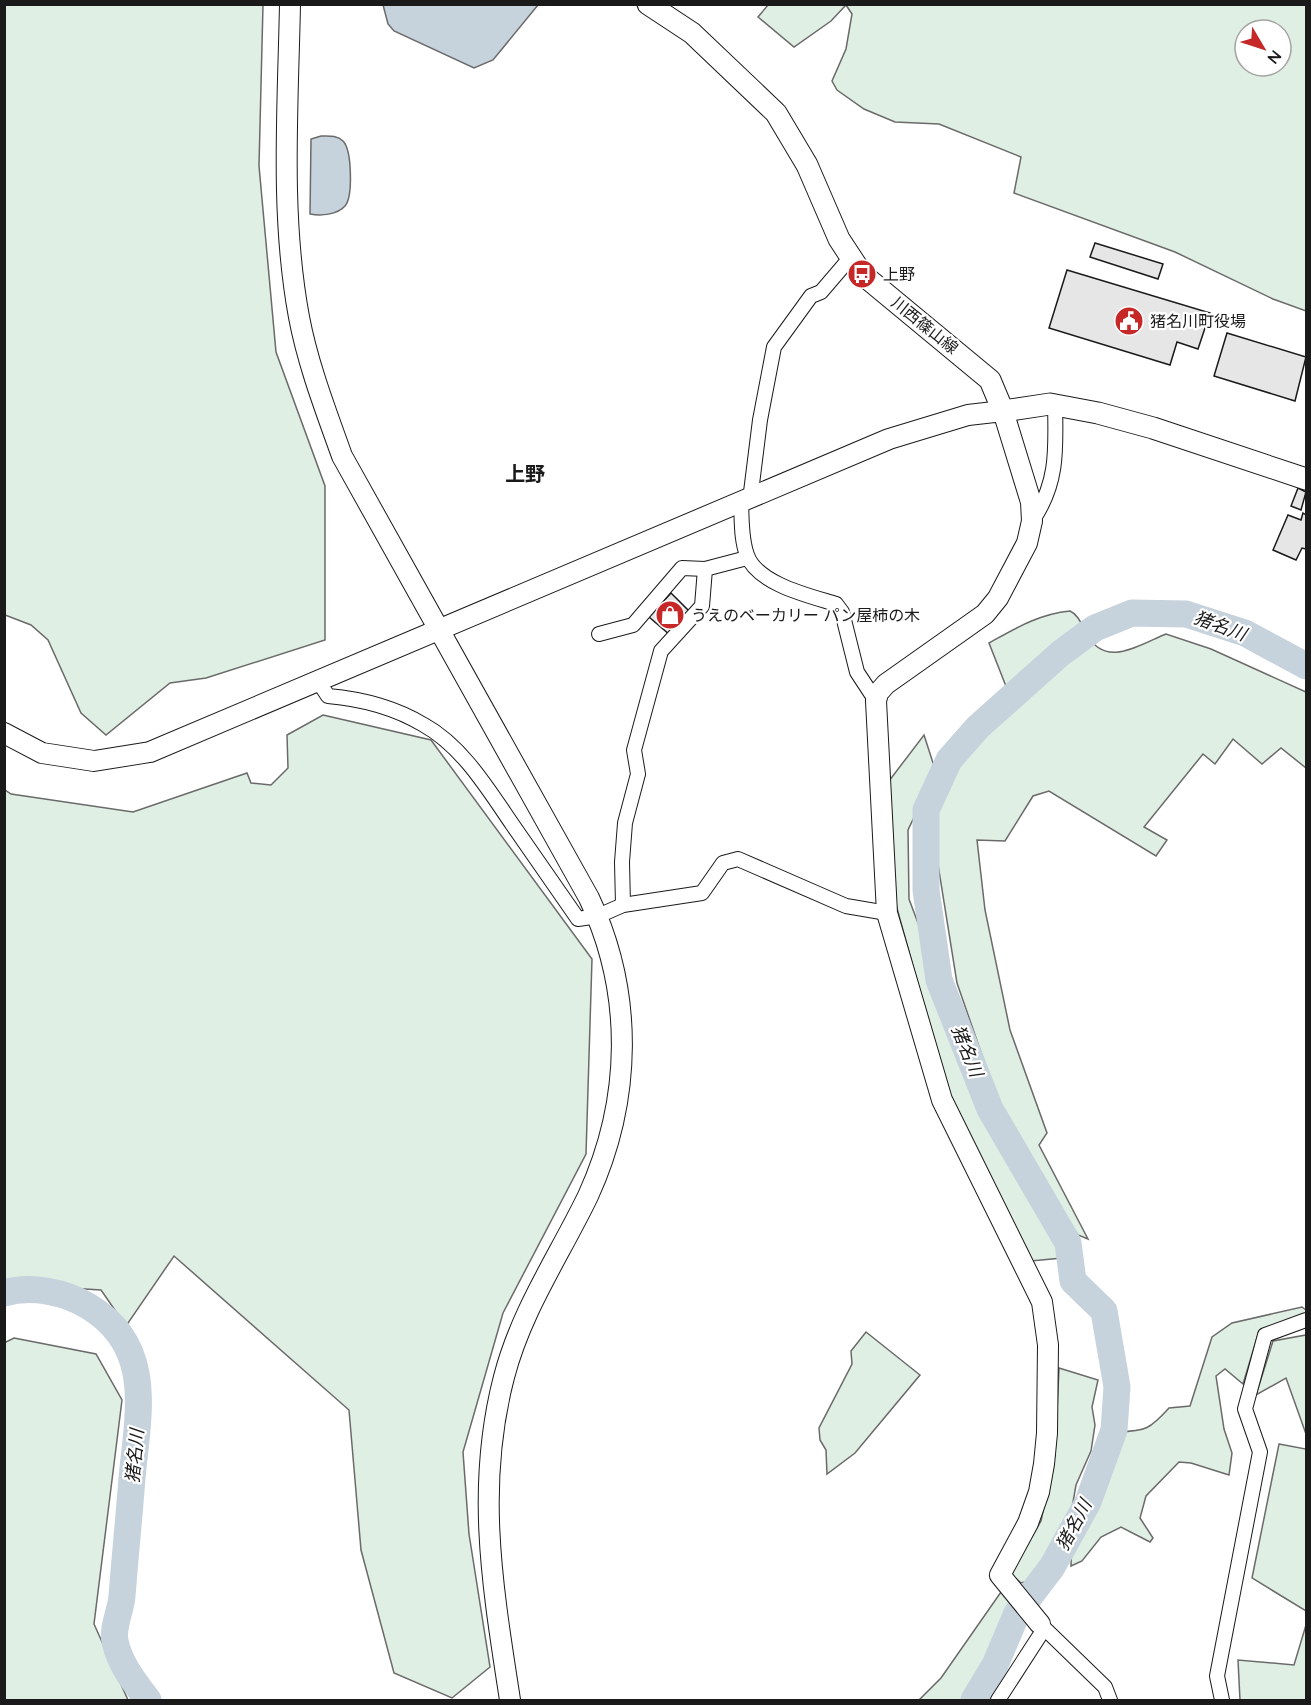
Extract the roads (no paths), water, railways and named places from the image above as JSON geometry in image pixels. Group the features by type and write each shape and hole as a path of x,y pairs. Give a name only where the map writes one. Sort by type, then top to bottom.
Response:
{"main road":[{"name":"川西篠山線","path":"648,4 692,33 776,112 807,165 839,239 862,274 990,380 1003,411"},
{"path":"1003,411 1055,405 1153,428 1306,479"}],"street":[{"path":"290,4 286,158 290,256 299,319 318,389 342,456 598,916 615,971 621,1007 622,1070 616,1113 605,1154 587,1197 542,1280 521,1329 504,1374 489,1457 488,1529 510,1699"},
{"path":"851,257 821,292 810,296 774,347 745,502 742,537 747,558 774,583 836,604 843,612 850,652 857,672 876,701"},
{"path":"1032,521 1046,502 1050,485 1056,443 1055,405"},
{"path":"4,733 42,753 94,761 150,752 745,502 889,439 968,415 1003,411 1031,502 1032,521 1027,543 998,598 985,614 886,684 878,693 876,701 887,914 942,1100 1042,1302 1048,1354 1047,1433 1044,1464 1039,1492 1028,1523 1000,1575 1042,1627 1105,1687 1110,1701"},
{"path":"599,634 633,625 682,568 705,569 747,558"},
{"path":"623,905 622,862 626,823 638,774 634,750 662,651 702,606 705,569"},
{"path":"318,681 328,696 360,699 396,710 426,725 452,746 486,788 578,919 598,916 623,905 702,893 723,863 738,859 846,906 887,914"},
{"path":"1222,1701 1216,1676 1260,1452 1245,1409 1265,1335 1306,1320"},
{"path":"998,1701 1042,1627"}],"waterway":[{"name":"猪名川","path":"974,1700 995,1665 1017,1613 1052,1567 1088,1502 1114,1430 1117,1387 1104,1311 1073,1281 1068,1243 990,1109 939,980 926,890 926,810 949,760 978,727 1061,653 1095,628 1132,613 1186,614 1245,633 1306,666"},
{"name":"猪名川","path":"4,1293 25,1290 48,1291 79,1301 109,1322 124,1341 133,1361 137,1383 137,1429 122,1596 114,1636 124,1665 148,1700"}],"place":[{"name":"上野","path":"862,274"},
{"name":"猪名川町役場","path":"1129,321"},
{"name":"うえのベーカリー パン屋柿の木","path":"670,615"}],"district":[{"name":"上野","path":"525,474"}]}
